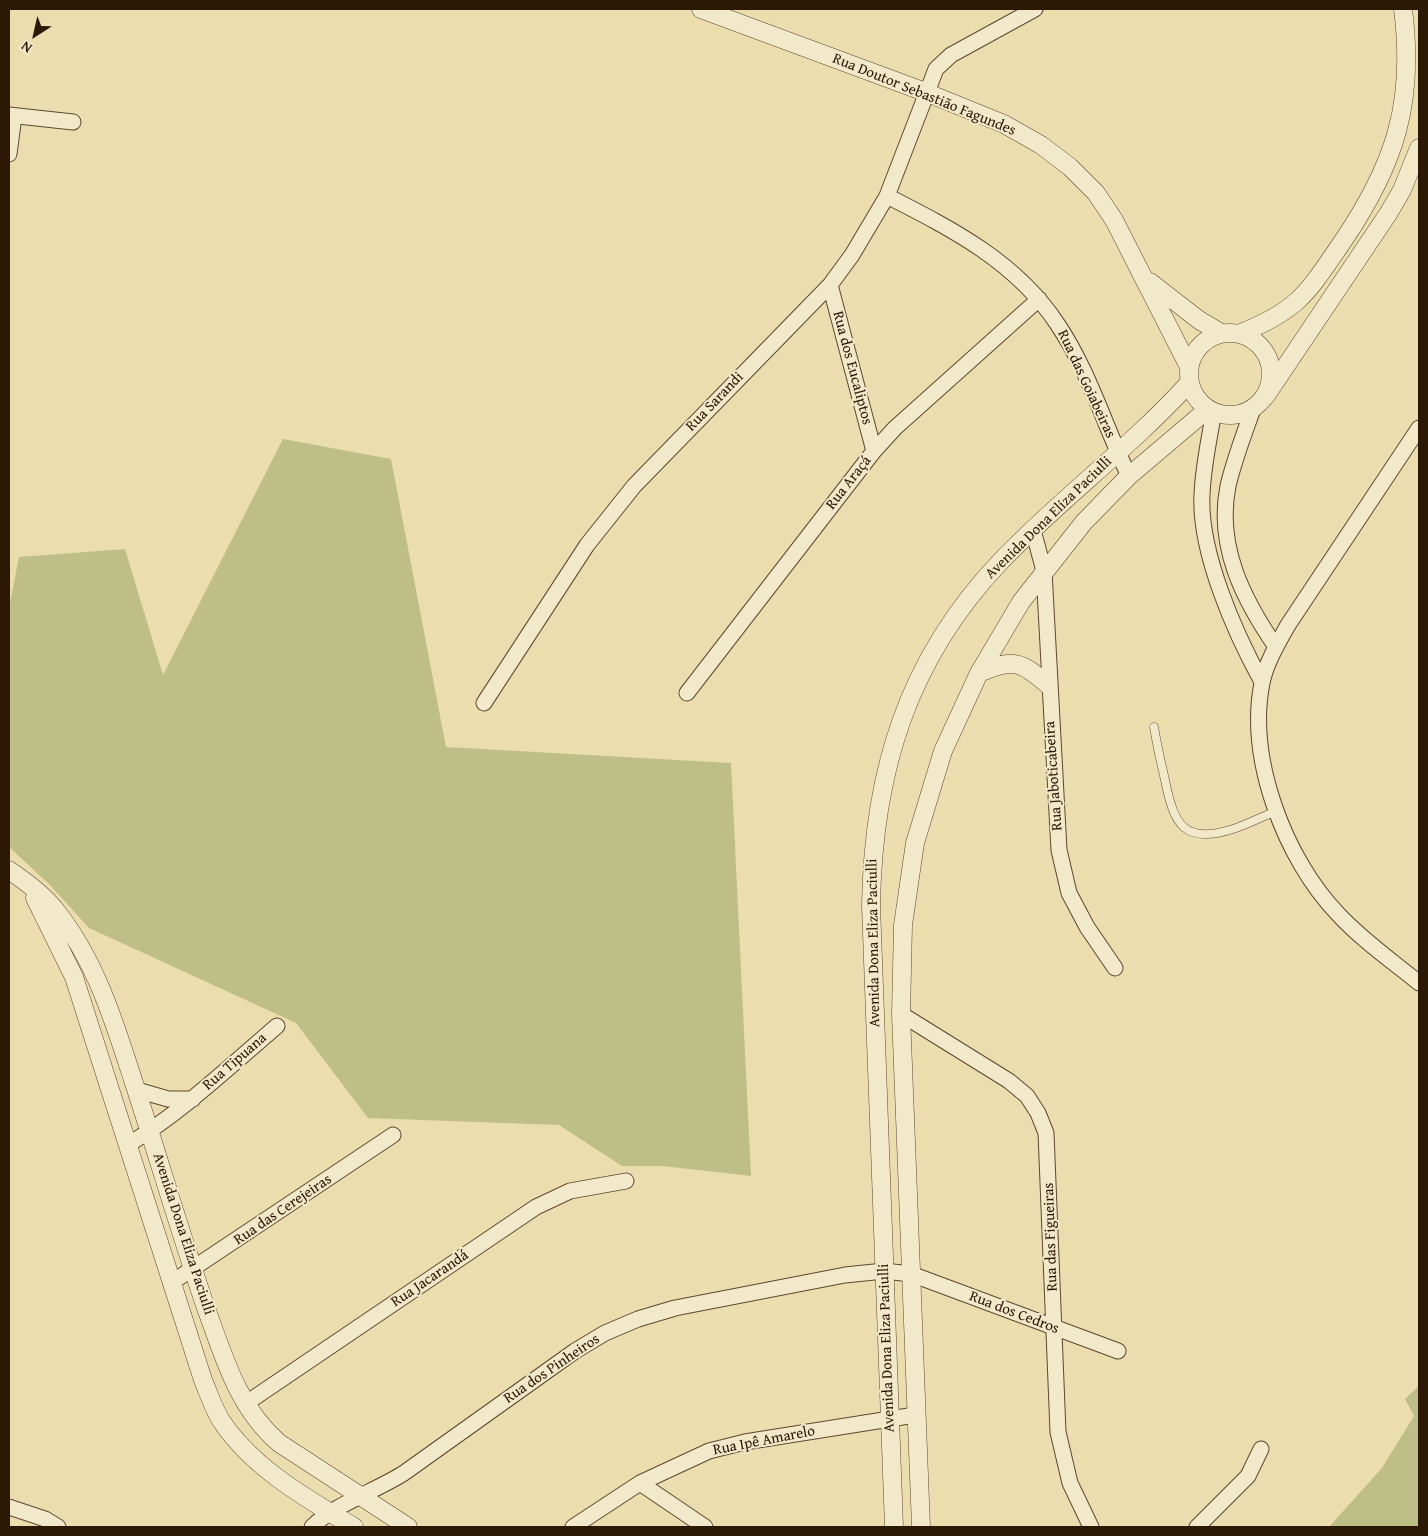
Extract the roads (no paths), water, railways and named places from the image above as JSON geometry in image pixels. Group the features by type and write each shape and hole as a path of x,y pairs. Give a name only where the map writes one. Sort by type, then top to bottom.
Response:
{"street":[{"name":"Rua Doutor Sebastião Fagundes","path":"701,9 926,92 1004,124 1041,145 1070,167 1096,192 1114,220 1146,279 1189,375"},
{"name":"Rua Sarandi","path":"484,703 587,545 634,486 830,285 852,255 887,196 931,78 942,62 1035,9"},
{"path":"1403,9 1408,54 1403,108 1396,138 1378,185 1364,209 1303,297 1279,316 1241,333 1221,333 1206,339 1194,351 1189,375 1196,398 1211,410 1227,415 1240,414 1259,403 1388,214 1406,182 1419,148"},
{"path":"9,154 11,116 73,122"},
{"name":"Rua das Goiabeiras","path":"887,196 950,228 983,248 1012,271 1039,299 1058,325 1074,353 1129,476"},
{"name":"Rua Doutor Sebastião Fagundes","path":"1146,279 1199,320 1221,333"},
{"name":"Rua dos Eucaliptos","path":"830,285 874,451"},
{"name":"Rua Araçá","path":"687,693 874,451 912,411 1039,299"},
{"path":"1241,333 1258,342 1269,359 1272,378 1259,403 1228,487 1225,523 1229,554 1240,587 1253,614 1276,647"},
{"name":"Avenida Dona Eliza Paciulli","path":"894,1527 871,906 872,861 883,780 891,747 903,714 930,658 980,586 1033,530 1117,452 1189,375"},
{"path":"1211,410 1202,496 1204,526 1211,559 1244,650 1262,682"},
{"name":"Avenida Dona Eliza Paciulli","path":"922,1527 915,1415 901,1014 903,925 915,843 943,751 979,673 1021,602 1084,522 1129,476 1211,410"},
{"path":"1419,428 1276,647 1262,682 1258,712 1260,739 1276,811 1292,849 1317,888 1338,914 1419,983"},
{"name":"Rua Jaboticabeira","path":"1033,530 1044,571 1048,685 1059,850 1069,893 1087,927 1115,968"},
{"path":"979,673 1005,663 1014,663 1033,672 1048,685"},
{"name":"Avenida Dona Eliza Paciulli","path":"9,870 28,884 56,910 86,955 106,998 151,1131 193,1270 222,1354 245,1404 264,1430 279,1443 360,1498 408,1527"},
{"name":"Avenida Dona Eliza Paciulli","path":"28,884 74,977 203,1380 221,1420 239,1445 267,1470 354,1527"},
{"name":"Rua das Figueiras","path":"901,1014 1009,1081 1027,1096 1038,1113 1046,1132 1058,1432 1062,1457 1070,1483 1091,1527"},
{"name":"Rua Tipuana","path":"129,1144 151,1131 193,1099 277,1026"},
{"name":"Rua Tipuana","path":"136,1090 168,1098 193,1099"},
{"name":"Rua das Cerejeiras","path":"171,1283 393,1135"},
{"name":"Rua Jacarandá","path":"245,1404 536,1207 570,1191 626,1181"},
{"name":"Rua dos Pinheiros","path":"312,1527 329,1512 360,1498 404,1473 575,1350 605,1333 638,1319 675,1308 845,1275 884,1271 911,1274"},
{"name":"Rua dos Cedros","path":"911,1274 1118,1351"},
{"name":"Rua Ipê Amarelo","path":"572,1527 640,1483 709,1451 745,1442 915,1415"},
{"path":"1198,1527 1248,1476 1261,1449"},
{"path":"640,1483 705,1527"},
{"path":"9,1507 45,1519 58,1527"}],"lane":[{"path":"1154,727 1170,808 1176,821 1184,828 1194,833 1232,829 1276,811"}]}
